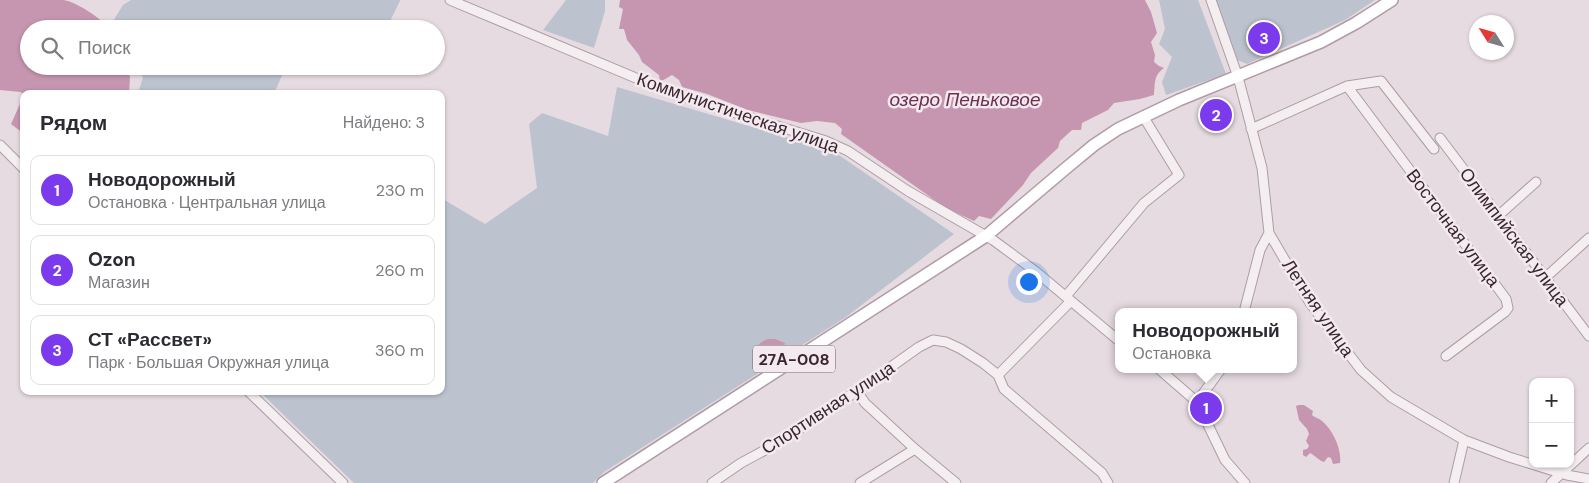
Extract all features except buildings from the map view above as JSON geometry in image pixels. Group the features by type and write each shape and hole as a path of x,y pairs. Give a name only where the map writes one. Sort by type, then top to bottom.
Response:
{"main road":[{"name":"27А-008","path":"603,483 986,236 1094,145 1143,116 1321,42 1356,24 1392,0"}],"street":[{"name":"Коммунистическая улица","path":"450,0 674,94 826,141 848,151 908,191 986,236 1035,271 1115,338"},
{"name":"Летняя улица","path":"1211,0 1238,77 1262,168 1269,233 1310,303 1361,370 1391,397 1464,440 1508,457 1589,479"},
{"path":"1252,129 1347,86 1380,81 1434,149"},
{"name":"Восточная улица","path":"1347,86 1506,300 1508,308 1505,312 1446,356"},
{"path":"1108,483 1102,473 1004,389 998,375 1068,299 1144,203 1179,175 1179,172 1143,116"},
{"name":"Олимпийская улица","path":"1440,138 1589,336"},
{"path":"0,145 20,165"},
{"path":"1498,216 1536,182"},
{"path":"1245,308 1260,250 1269,233"},
{"path":"1545,278 1589,238"},
{"name":"Спортивная улица","path":"712,483 780,442 857,391 918,347 933,340 946,342 961,349 998,375"},
{"path":"1163,373 1197,402 1225,460 1245,483"},
{"path":"1197,402 1218,373"},
{"path":"857,391 865,403 915,449 956,483"},
{"path":"252,395 343,483"},
{"path":"1454,483 1464,440"},
{"path":"1551,483 1589,448"},
{"path":"860,483 915,449"}],"shaded area":[{"path":"131,0 400,0 390,20 114,20 123,5"},
{"path":"566,0 605,0 605,11 594,48 543,30"},
{"path":"1159,0 1198,0 1226,74 1166,95 1162,82 1172,57 1159,44 1165,29"},
{"path":"1210,0 1375,0 1345,20 1247,64 1230,57"},
{"path":"141,75 282,75 276,90 139,90 143,77"},
{"path":"617,87 833,151 954,234 846,317 604,472 593,483 354,483 263,395 445,395 445,200 485,224 537,188 529,124 542,113 608,136"}],"water":[{"path":"0,0 69,1 82,7 99,20 20,20 20,75 130,76 129,90 20,90 20,92 0,90"},
{"name":"озеро Пеньковое","path":"620,0 1145,0 1151,12 1157,33 1151,42 1155,55 1154,62 1164,68 1157,76 1154,95 1114,103 1108,110 1082,123 1081,130 1072,130 1060,141 1058,148 1031,173 1023,185 991,219 979,216 974,221 946,208 841,134 842,129 835,123 817,121 801,123 748,110 707,94 682,87 679,80 672,75 660,82 659,75 642,62 627,40 624,29 619,29 623,9 619,7"},
{"path":"20,104 20,131 11,124"},
{"path":"768,339 775,339 785,343 780,355 773,360 772,364 760,364 753,356 756,347"},
{"path":"1304,405 1313,411 1312,415 1321,420 1330,430 1340,452 1340,463 1333,464 1331,458 1328,457 1324,462 1310,453 1306,457 1303,455 1303,450 1309,446 1306,441 1309,434 1299,420 1296,406"}],"place":[{"name":"СТ «Рассвет»","path":"1264,38"},
{"name":"Ozon","path":"1216,115"},
{"name":"Новодорожный","path":"1206,408"}]}
